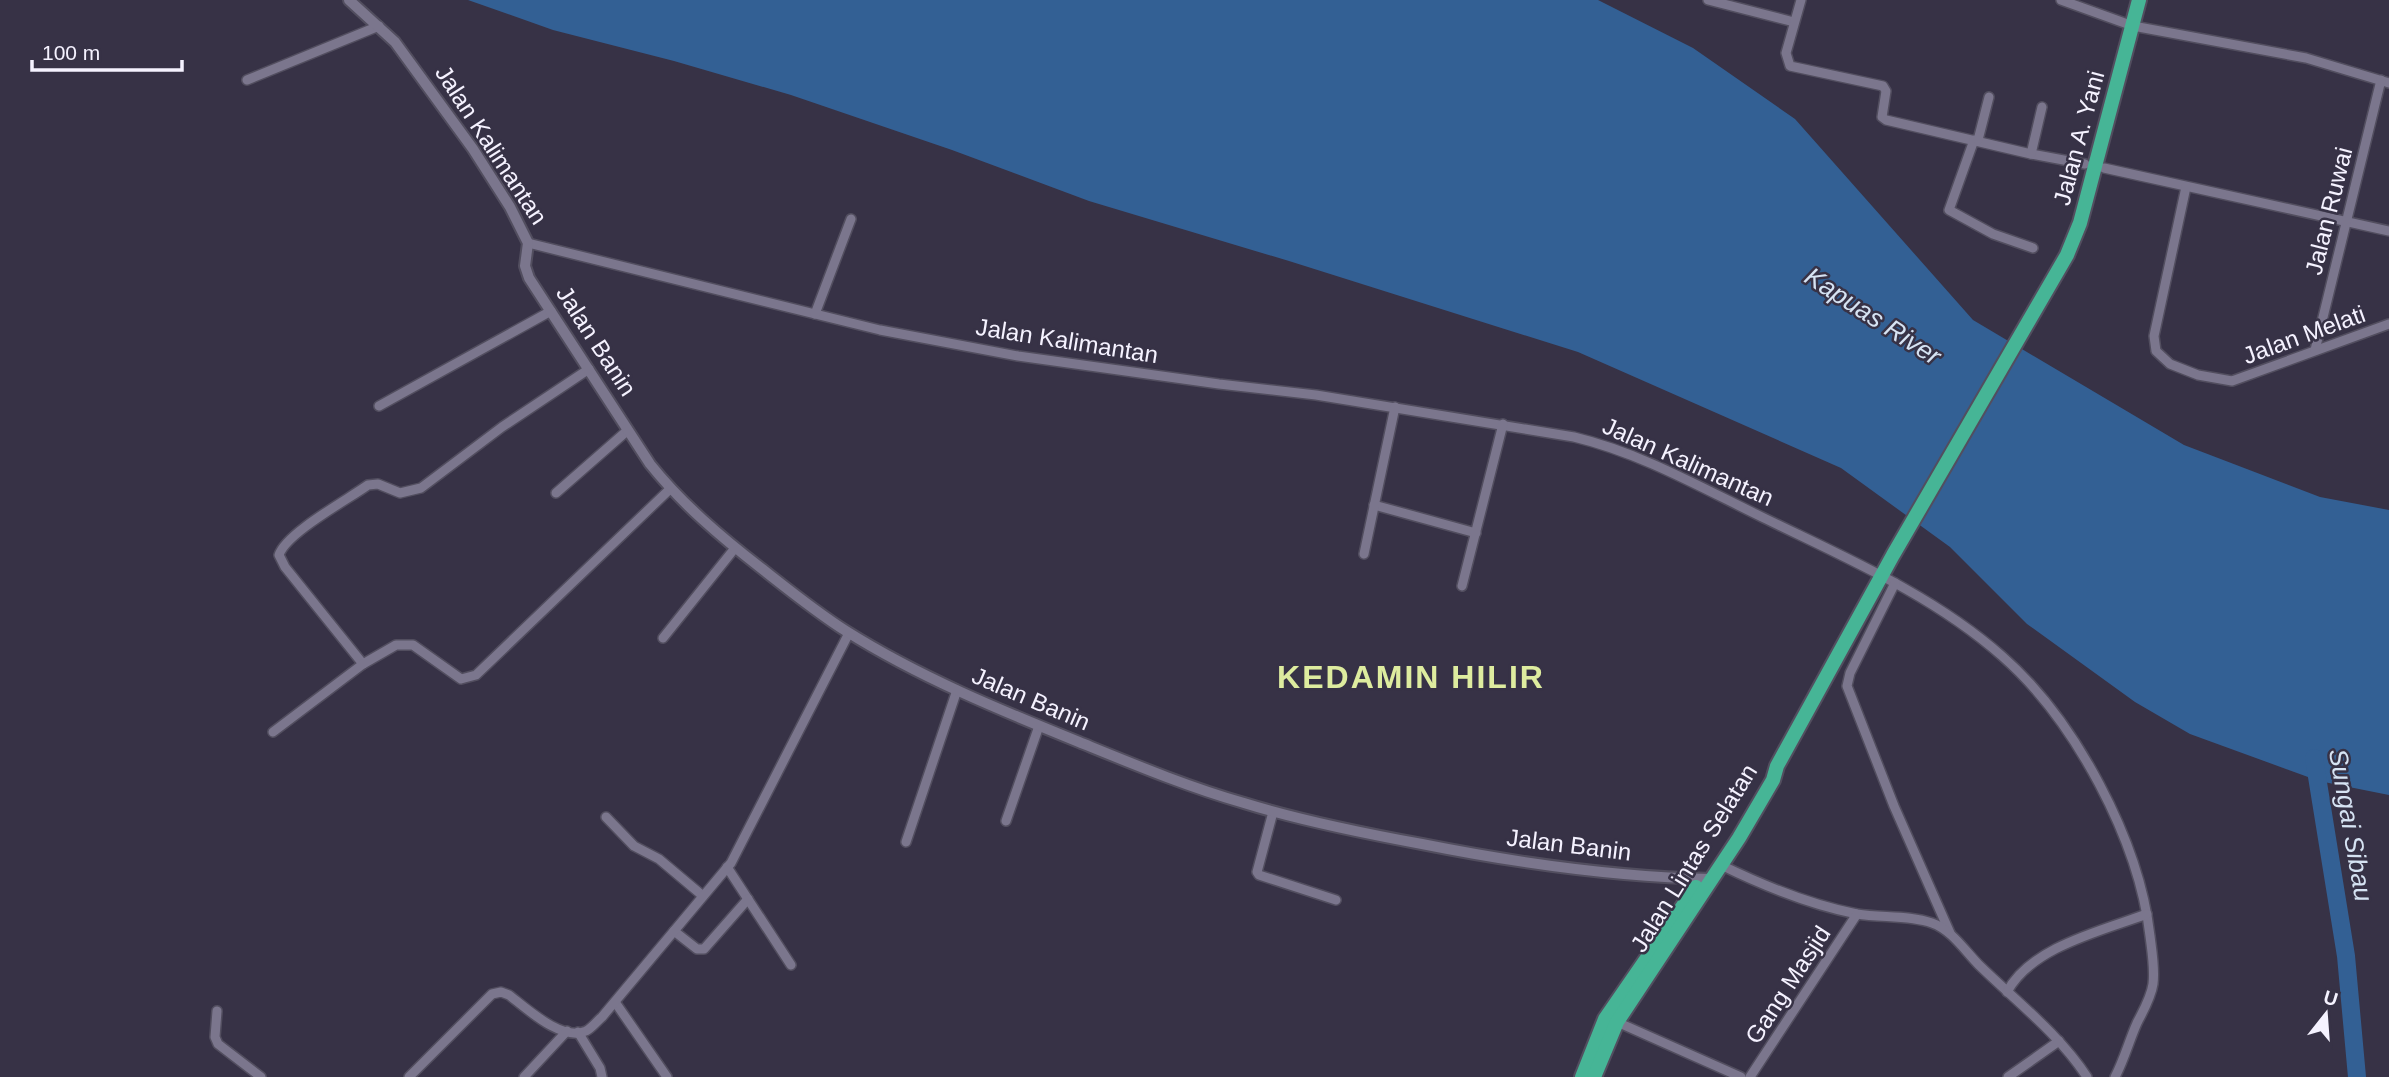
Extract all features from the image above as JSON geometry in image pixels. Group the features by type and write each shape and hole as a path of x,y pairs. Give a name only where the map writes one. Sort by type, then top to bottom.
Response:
{"highway":[{"name":"Jalan A. Yani","path":"1893,555 2067,255 2080,223 2139,0"},
{"name":"Jalan Lintas Selatan","path":"1582,1077 1605,1019 1724,856 1771,770 1777,766 1893,555"},
{"name":"Jalan Lintas Selatan","path":"1594,1077 1616,1022 1707,879"}],"street":[{"name":"Jalan Kalimantan","path":"349,0 379,26 408,58 458,126 509,207 528,243 880,330 1018,356 1395,407 1503,424 1608,445 1882,575 1942,611 2003,656 2049,706 2082,754 2117,822 2142,887 2152,953 2153,984 2148,1002 2115,1077"},
{"path":"1708,0 1794,22"},
{"path":"1801,0 1786,53 1790,66 1878,83 1886,91 1882,113 1886,120 2085,164"},
{"path":"2061,0 2133,26 2306,58 2385,82"},
{"path":"247,80 379,26"},
{"name":"Jalan Ruwai","path":"2315,350 2346,222 2385,82"},
{"path":"1989,97 1949,210 1993,234 2033,248"},
{"path":"2031,154 2042,107"},
{"path":"2104,168 2389,231"},
{"name":"Jalan Melati","path":"2186,187 2154,336 2155,351 2170,363 2199,375 2232,381 2389,324"},
{"path":"815,314 851,219"},
{"name":"Jalan Banin","path":"528,243 525,266 529,278 628,430 670,489 736,548 849,633 957,690 1039,726 1196,787 1273,812 1517,862 1707,879"},
{"path":"379,406 551,311"},
{"path":"363,664 285,567 279,555 282,547 295,534 368,485 378,484 400,493 421,488 502,427 589,369"},
{"path":"1364,554 1395,407"},
{"path":"1462,586 1503,424"},
{"path":"556,493 628,430"},
{"path":"273,732 363,664 396,645 406,644 422,649 461,679 476,675 670,489"},
{"path":"1374,505 1476,533"},
{"path":"663,638 736,548"},
{"path":"1895,583 1850,673 1848,695 1950,934"},
{"path":"409,1077 492,994 501,992 509,995 552,1027 578,1032 587,1030 615,1002 727,867 849,633"},
{"path":"906,842 957,690"},
{"path":"1006,821 1039,726"},
{"path":"1273,812 1257,869 1259,875 1336,900"},
{"path":"606,817 634,846 659,859 703,896"},
{"path":"1724,856 1750,879 1828,907 1857,914 1933,923 1950,934 2059,1041 2087,1077"},
{"path":"727,867 791,965"},
{"path":"674,931 697,949 704,949 748,899"},
{"name":"Gang Masjid","path":"1751,1077 1857,914"},
{"path":"2007,992 2014,979 2034,962 2074,941 2147,914"},
{"path":"615,1002 667,1077"},
{"path":"217,1011 215,1037 218,1044 261,1077"},
{"path":"1616,1022 1741,1077"},
{"path":"524,1077 567,1031"},
{"path":"578,1032 600,1068 602,1077"},
{"path":"2008,1077 2059,1041"}],"water":[{"name":"Kapuas River","path":"468,0 1598,0 1693,48 1795,119 1973,320 2184,445 2320,497 2389,510 2389,795 2319,781 2190,734 2135,702 2027,624 1950,547 1841,468 1578,352 1089,201 952,150 791,95 553,30"}],"waterway":[{"name":"Sungai Sibau","path":"2314,758 2346,956 2357,1077"}],"district":[{"name":"KEDAMIN HILIR","path":"1411,677"}]}
